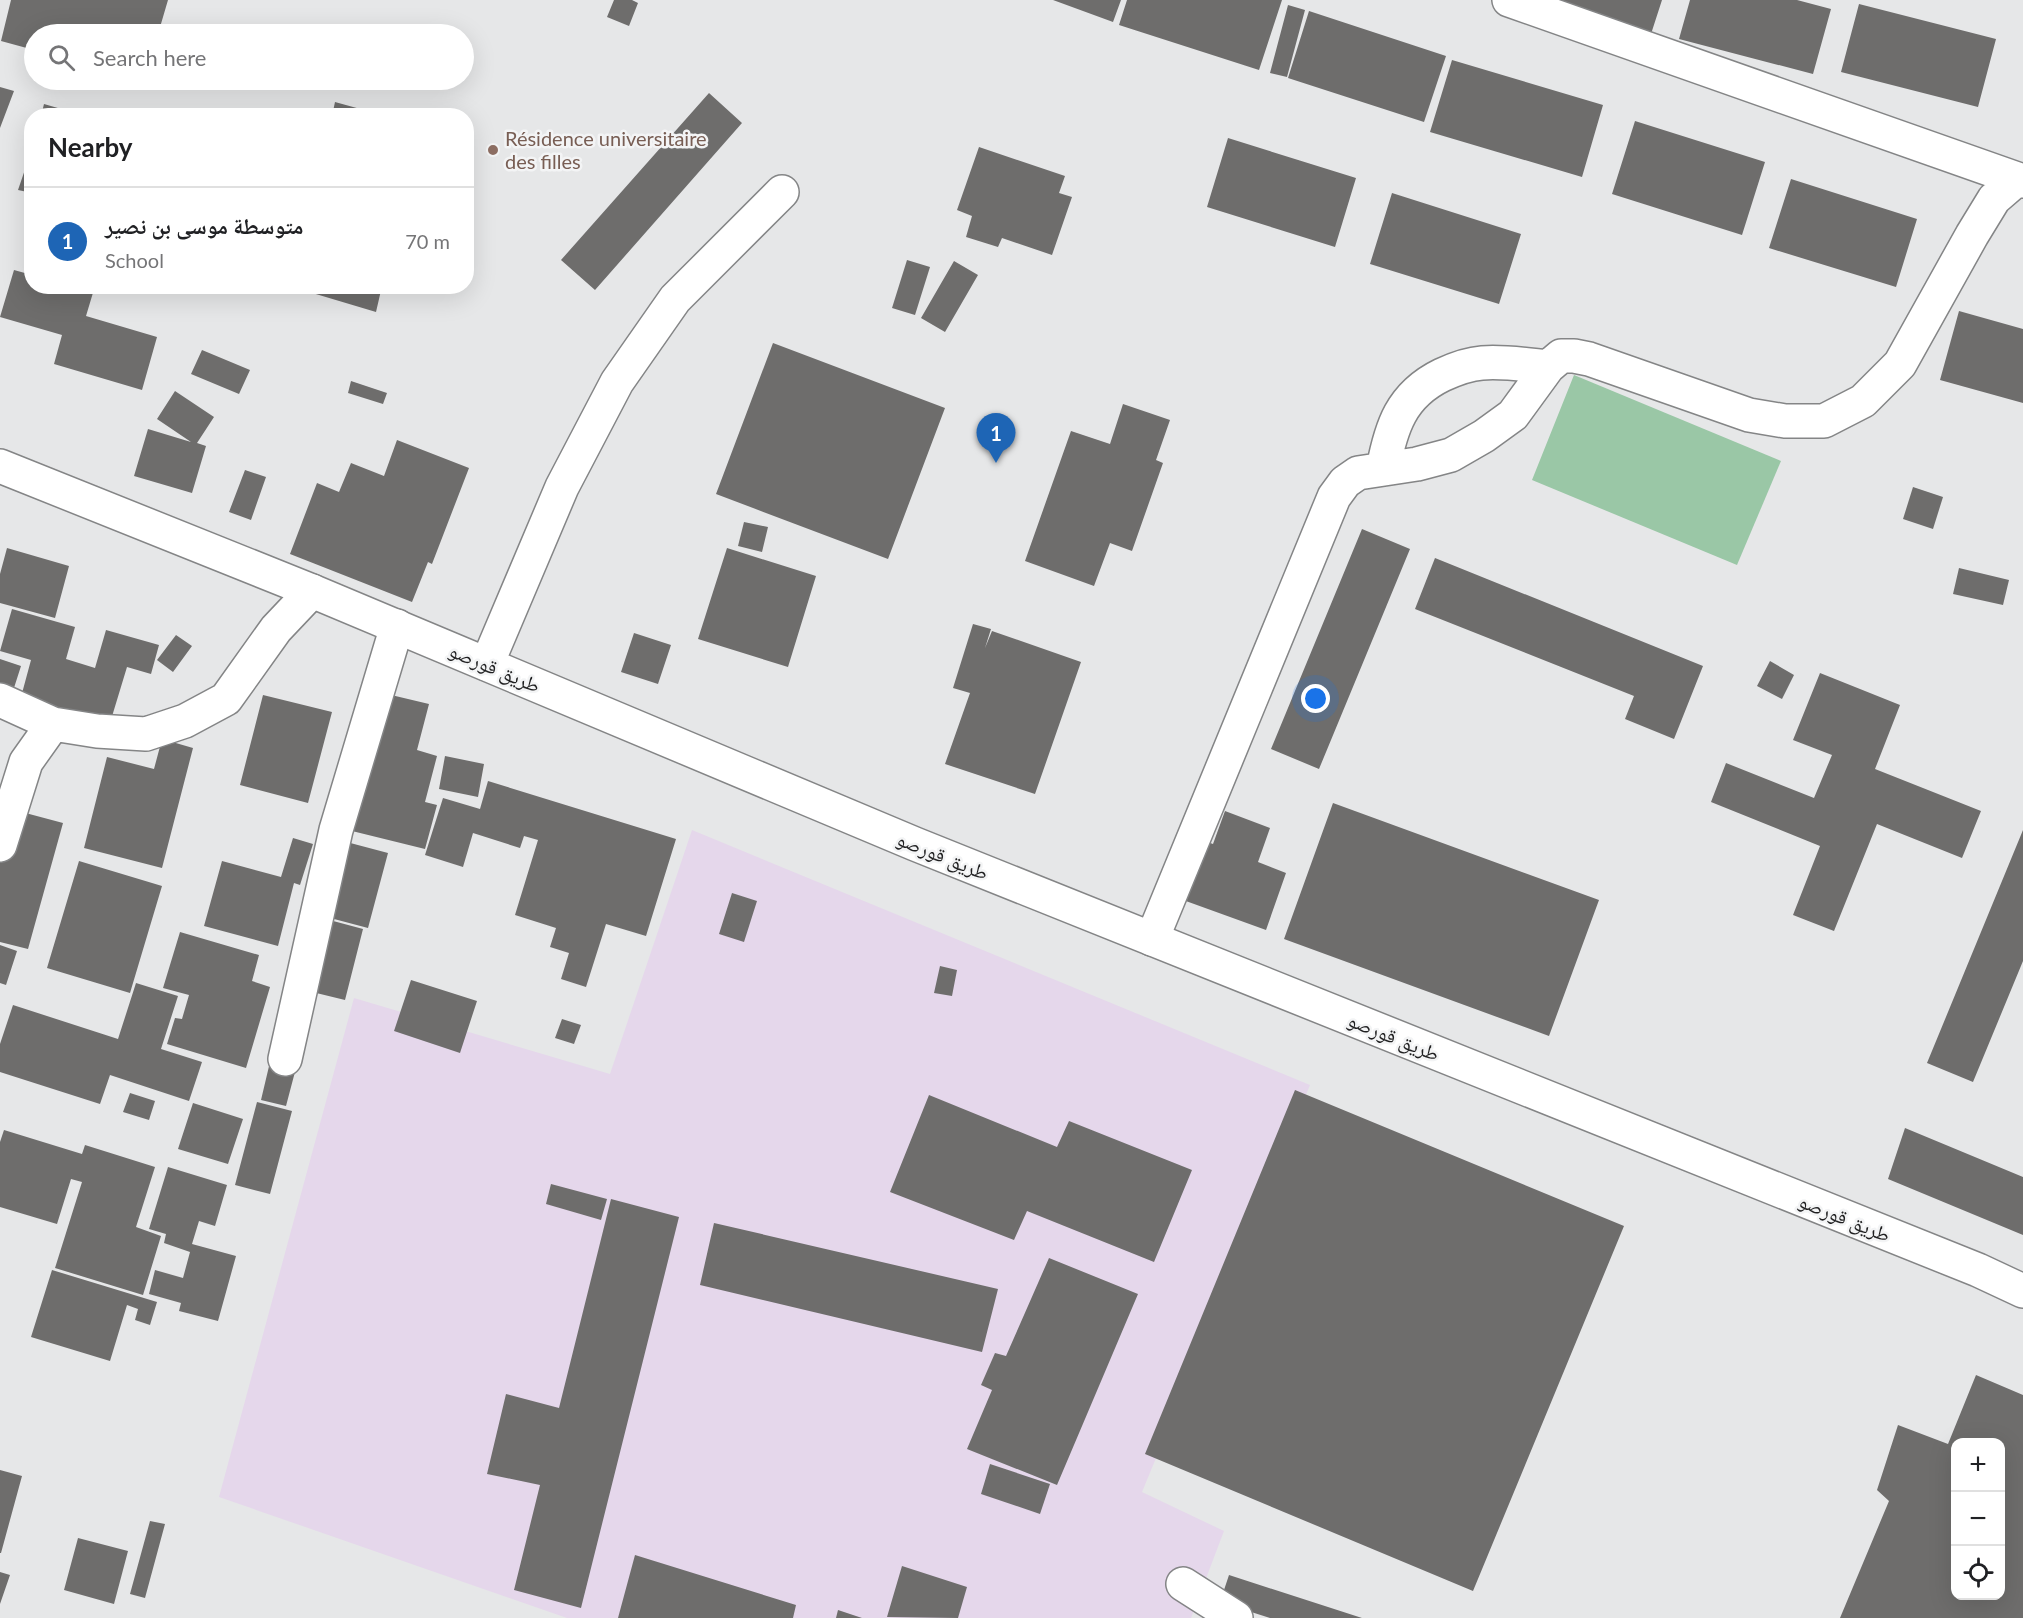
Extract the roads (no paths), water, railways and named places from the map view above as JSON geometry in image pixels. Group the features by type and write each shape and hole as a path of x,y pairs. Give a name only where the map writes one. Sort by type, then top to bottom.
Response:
{"street":[{"path":"1509,0 2020,180"},
{"path":"1152,939 1334,497 1345,482 1358,473 1417,465 1451,455 1484,436 1513,415 1548,367 1561,356 1589,359 1749,415 1785,421 1824,421 1863,401 1900,364 1994,199 2020,180"},
{"path":"487,664 562,487 617,382 675,299 782,192"},
{"path":"1383,469 1389,438 1401,411 1415,393 1435,379 1458,368 1482,363 1548,367"},
{"name":"طريق قورصو","path":"0,466 397,626 915,844 1946,1257 2023,1291"},
{"path":"0,700 53,724 97,731 146,734 185,721 225,699 276,629 312,591"},
{"path":"285,1059 336,830 397,626"},
{"path":"0,845 26,762 53,724"},
{"path":"1183,1584 1236,1618"}],"place":[{"name":"Résidence universitaire des filles","path":"493,150"},
{"name":"متوسطة موسى بن نصير","path":"996,463"}]}
